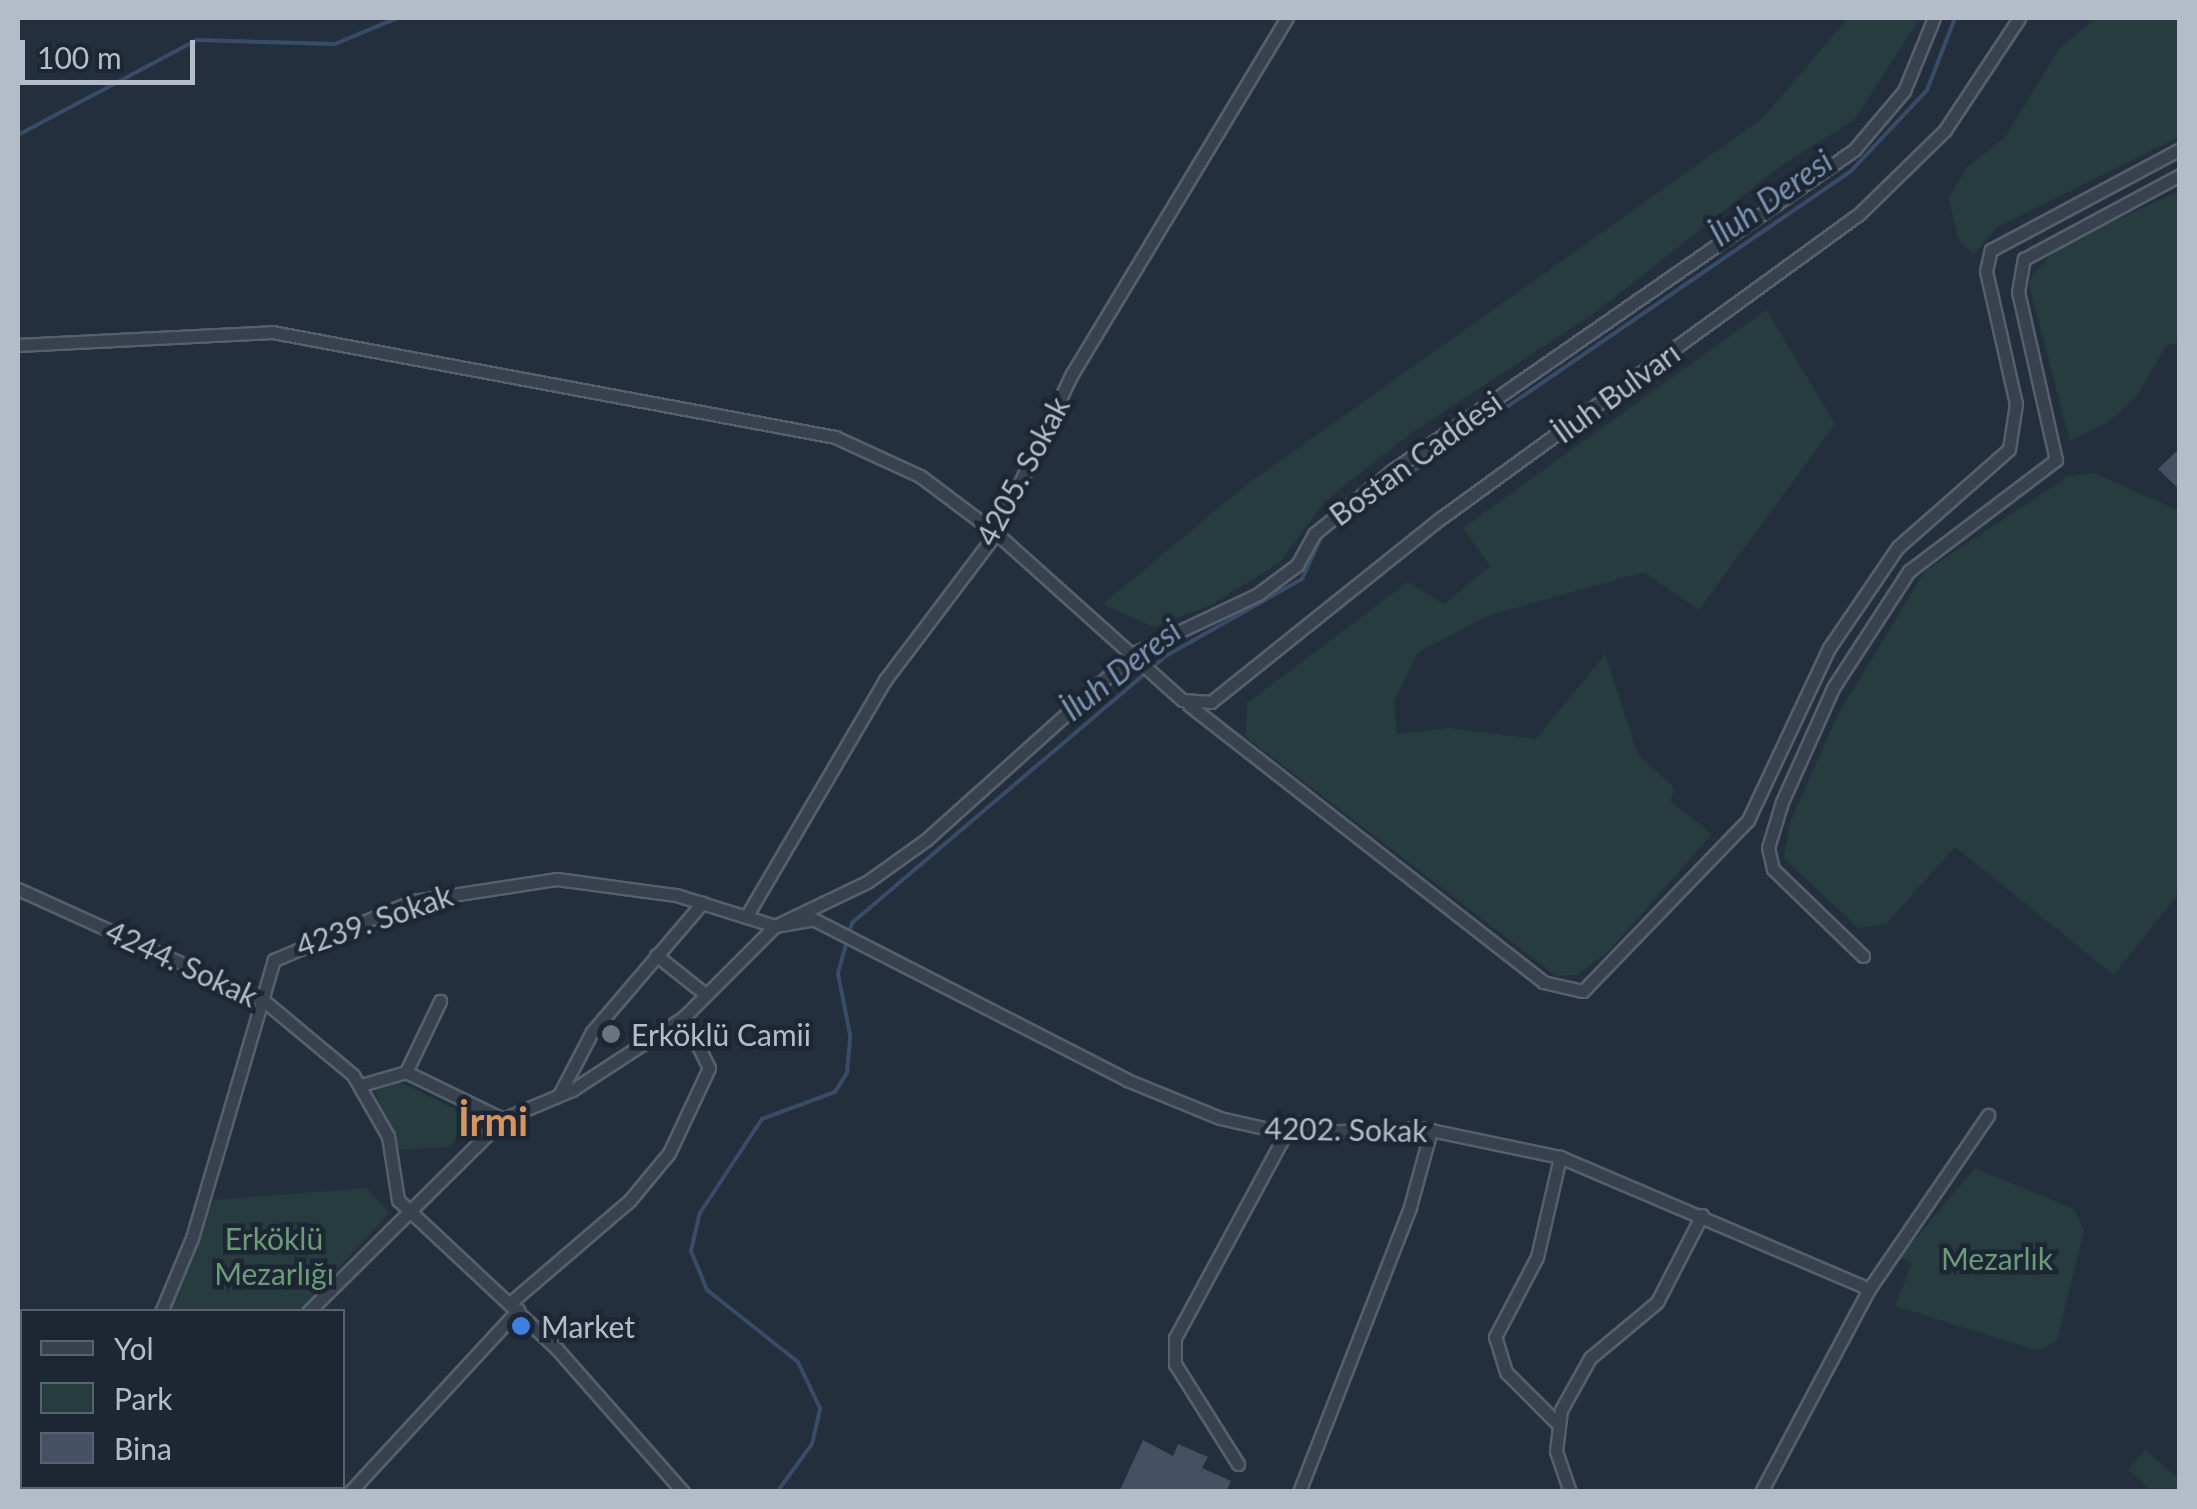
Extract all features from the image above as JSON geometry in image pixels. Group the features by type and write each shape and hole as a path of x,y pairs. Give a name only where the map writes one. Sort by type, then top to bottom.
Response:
{"street":[{"name":"4205. Sokak","path":"746,917 886,680 996,532 1072,374 1288,18"},
{"name":"Bostan Caddesi","path":"311,1309 503,1119 560,1095 684,1017 774,926 867,882 927,839 1137,656 1258,594 1296,565 1314,534 1393,470 1854,150 1904,91 1934,18"},
{"name":"İluh Bulvarı","path":"1182,700 1224,695 1442,518 1859,214 1945,130 2019,18"},
{"path":"18,345 272,332 723,411 866,449 920,476 996,532 1182,700 1543,982 1583,991 1748,820 1828,648 1898,547 2009,449 2016,404 1986,271 1991,250 2180,149"},
{"path":"1863,956 1773,869 1768,848 1782,802 1833,688 1909,571 2056,460 2018,292 2024,259 2180,175"},
{"name":"4239. Sokak","path":"162,1309 192,1238 263,1000 268,971 282,953 455,890 557,878 702,903 774,926 813,919 838,932"},
{"name":"4244. Sokak","path":"18,889 263,1000 362,1085 388,1136 391,1188 410,1212"},
{"path":"560,1095 575,1056 702,903"},
{"name":"4202. Sokak","path":"838,932 1127,1080 1220,1118 1286,1133 1431,1130 1560,1157 1869,1289"},
{"path":"656,955 705,994"},
{"path":"406,1072 440,1001"},
{"path":"350,1492 514,1306 630,1200 669,1153 709,1068 684,1017"},
{"path":"362,1085 406,1072 503,1119"},
{"path":"1761,1492 1869,1289 1988,1115"},
{"path":"1300,1492 1410,1207 1431,1130"},
{"path":"1238,1464 1175,1364 1174,1338 1286,1133"},
{"path":"1556,1422 1506,1372 1495,1337 1537,1257 1560,1157"},
{"path":"410,1212 514,1306 683,1492"},
{"path":"1570,1492 1559,1468 1556,1422 1590,1358 1657,1302 1702,1215"}],"green space":[{"path":"1848,18 1920,18 1854,120 1782,165 1592,315 1411,433 1324,502 1281,561 1211,605 1153,627 1103,604 1246,485 1763,118"},
{"path":"2096,18 2179,18 2179,137 1997,227 1974,254 1958,240 1949,198 1966,168 2005,137 2059,49"},
{"path":"2179,191 2179,343 2166,346 2136,397 2108,422 2070,441 2028,281 2056,248"},
{"path":"1766,310 1835,424 1699,610 1644,572 1490,615 1418,652 1394,701 1397,734 1449,728 1536,739 1605,654 1638,755 1674,787 1671,801 1712,834 1608,952 1577,975 1556,976 1246,737 1247,703 1408,582 1444,604 1490,566 1463,528"},
{"path":"2095,473 2179,511 2179,893 2114,975 1955,847 1886,924 1858,928 1784,858 1790,823 1837,716 1925,571 2069,476"},
{"path":"392,1078 467,1115 451,1147 397,1150 374,1088"},
{"name":"Mezarlık","path":"1975,1168 2074,1209 2084,1230 2057,1340 2039,1351 1895,1306 1912,1263 1900,1257"},
{"name":"Erköklü Mezarlığı","path":"367,1188 389,1213 302,1309 170,1309 214,1200"},
{"path":"2145,1450 2179,1479 2179,1491 2153,1491 2128,1470"}],"building":[{"path":"2180,448 2180,490 2158,469"},
{"path":"1143,1440 1173,1456 1178,1444 1208,1457 1202,1468 1231,1481 1226,1492 1119,1492"}],"waterway":[{"path":"18,135 197,40 335,44 397,18"},
{"name":"İluh Deresi","path":"777,1492 812,1444 820,1408 798,1362 707,1290 691,1251 700,1213 762,1119 835,1092 847,1073 850,1035 838,973 852,923 1164,657 1302,579 1323,533 1851,171 1927,90 1955,18"}],"place":[{"name":"Erköklü Camii","path":"611,1034"},
{"name":"Market","path":"521,1326"}],"district":[{"name":"İrmi","path":"493,1121"}]}
